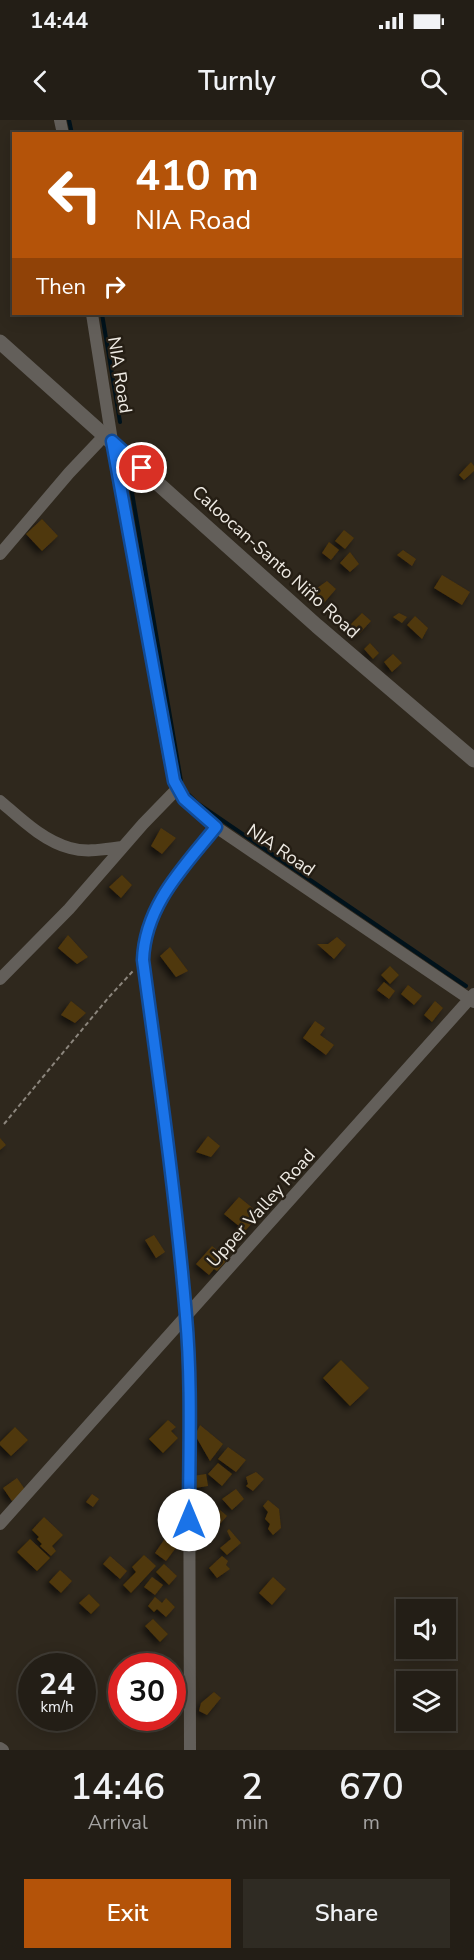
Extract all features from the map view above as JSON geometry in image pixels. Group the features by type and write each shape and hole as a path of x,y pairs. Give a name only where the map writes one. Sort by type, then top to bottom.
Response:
{"street":[{"name":"NIA Road","path":"92,315 109,438 169,759 177,789 184,799 216,827 473,998"},
{"name":"Caloocan-Santo Niño Road","path":"0,342 325,633 474,760"},
{"path":"0,554 69,472 109,438"},
{"path":"0,979 69,909 122,847 177,789"},
{"path":"0,801 51,840 70,848 94,850 122,847"},
{"path":"190,1750 189,1389 186,1317 171,1169 143,960 145,936 162,897 216,827"},
{"name":"Upper Valley Road","path":"0,1524 473,998"}],"path":[{"path":"4,1124 109,997 143,960"}],"building":[{"path":"471,462 474,471 464,480 459,475"},
{"path":"42,519 58,536 42,551 26,534"},
{"path":"344,530 354,538 345,549 335,541"},
{"path":"329,542 339,550 331,560 322,553"},
{"path":"403,550 416,559 412,566 397,555"},
{"path":"350,552 359,564 350,572 340,563"},
{"path":"442,575 470,592 462,605 434,588"},
{"path":"327,581 336,589 323,604 313,591"},
{"path":"362,613 371,621 357,636 348,627"},
{"path":"399,613 407,617 402,623 393,617"},
{"path":"415,616 428,628 422,639 407,625"},
{"path":"370,643 379,653 373,659 364,649"},
{"path":"393,654 402,663 392,672 384,662"},
{"path":"161,828 176,838 162,854 151,846"},
{"path":"122,875 132,885 121,898 109,887"},
{"path":"68,935 88,957 77,964 58,948"},
{"path":"337,937 346,945 334,959 317,944 328,944"},
{"path":"170,947 188,971 176,977 160,956"},
{"path":"390,966 399,975 390,984 381,975"},
{"path":"384,982 395,991 389,999 377,990"},
{"path":"408,985 422,996 414,1005 401,994"},
{"path":"71,1001 86,1013 75,1023 61,1015"},
{"path":"435,1001 443,1008 432,1022 424,1015"},
{"path":"315,1021 325,1028 320,1035 334,1045 326,1055 303,1038"},
{"path":"208,1136 220,1146 211,1157 196,1152"},
{"path":"0,1138 6,1145 0,1150"},
{"path":"239,1197 260,1214 245,1231 224,1214"},
{"path":"154,1235 165,1252 156,1258 145,1240"},
{"path":"212,1246 228,1259 217,1271 214,1269 209,1275 196,1264"},
{"path":"341,1360 369,1388 350,1406 323,1378"},
{"path":"168,1420 176,1427 171,1431 178,1438 163,1453 149,1439"},
{"path":"200,1425 223,1444 210,1461 195,1435"},
{"path":"15,1427 28,1440 11,1456 0,1445 0,1442"},
{"path":"228,1447 246,1460 236,1472 218,1459"},
{"path":"218,1463 232,1474 222,1486 208,1474"},
{"path":"256,1472 264,1479 253,1491 246,1486 248,1484 246,1477"},
{"path":"206,1474 208,1486 195,1488 193,1476"},
{"path":"17,1478 26,1491 12,1501 3,1488"},
{"path":"236,1489 244,1499 232,1510 222,1499"},
{"path":"92,1494 99,1499 93,1507 86,1502"},
{"path":"268,1500 279,1509 281,1528 273,1535 268,1529 270,1524 265,1519 268,1512 263,1506"},
{"path":"167,1503 176,1507 170,1523 161,1520"},
{"path":"220,1510 227,1516 219,1525 212,1519"},
{"path":"44,1517 63,1535 52,1546 56,1551 51,1556 40,1546 42,1544 37,1539 39,1537 32,1530"},
{"path":"229,1529 241,1543 227,1555 220,1548 231,1539 227,1531"},
{"path":"166,1537 178,1545 166,1561 155,1553"},
{"path":"30,1539 50,1558 37,1571 17,1552"},
{"path":"144,1555 156,1566 131,1593 123,1585 136,1572 132,1567"},
{"path":"110,1556 127,1571 120,1579 103,1564"},
{"path":"222,1556 228,1561 226,1565 230,1569 217,1578 209,1568"},
{"path":"164,1564 177,1576 169,1585 156,1572"},
{"path":"60,1570 72,1581 61,1593 49,1582"},
{"path":"152,1577 163,1585 155,1595 144,1587"},
{"path":"273,1577 286,1589 272,1605 259,1593"},
{"path":"89,1594 100,1605 91,1614 79,1603"},
{"path":"155,1597 162,1603 166,1598 175,1607 166,1617 157,1609 154,1612 148,1606"},
{"path":"153,1619 168,1634 160,1642 145,1626"},
{"path":"214,1692 221,1698 207,1715 199,1711 201,1703"}],"waterway":[{"path":"69,120 72,132"},
{"path":"102,315 120,422"},
{"path":"127,463 181,781"},
{"path":"189,795 197,803 466,986"}],"route":[{"path":"142,468 112,441 174,781 184,799 216,827 162,897 150,921 143,949 171,1169 186,1317 189,1389 189,1520"}]}
